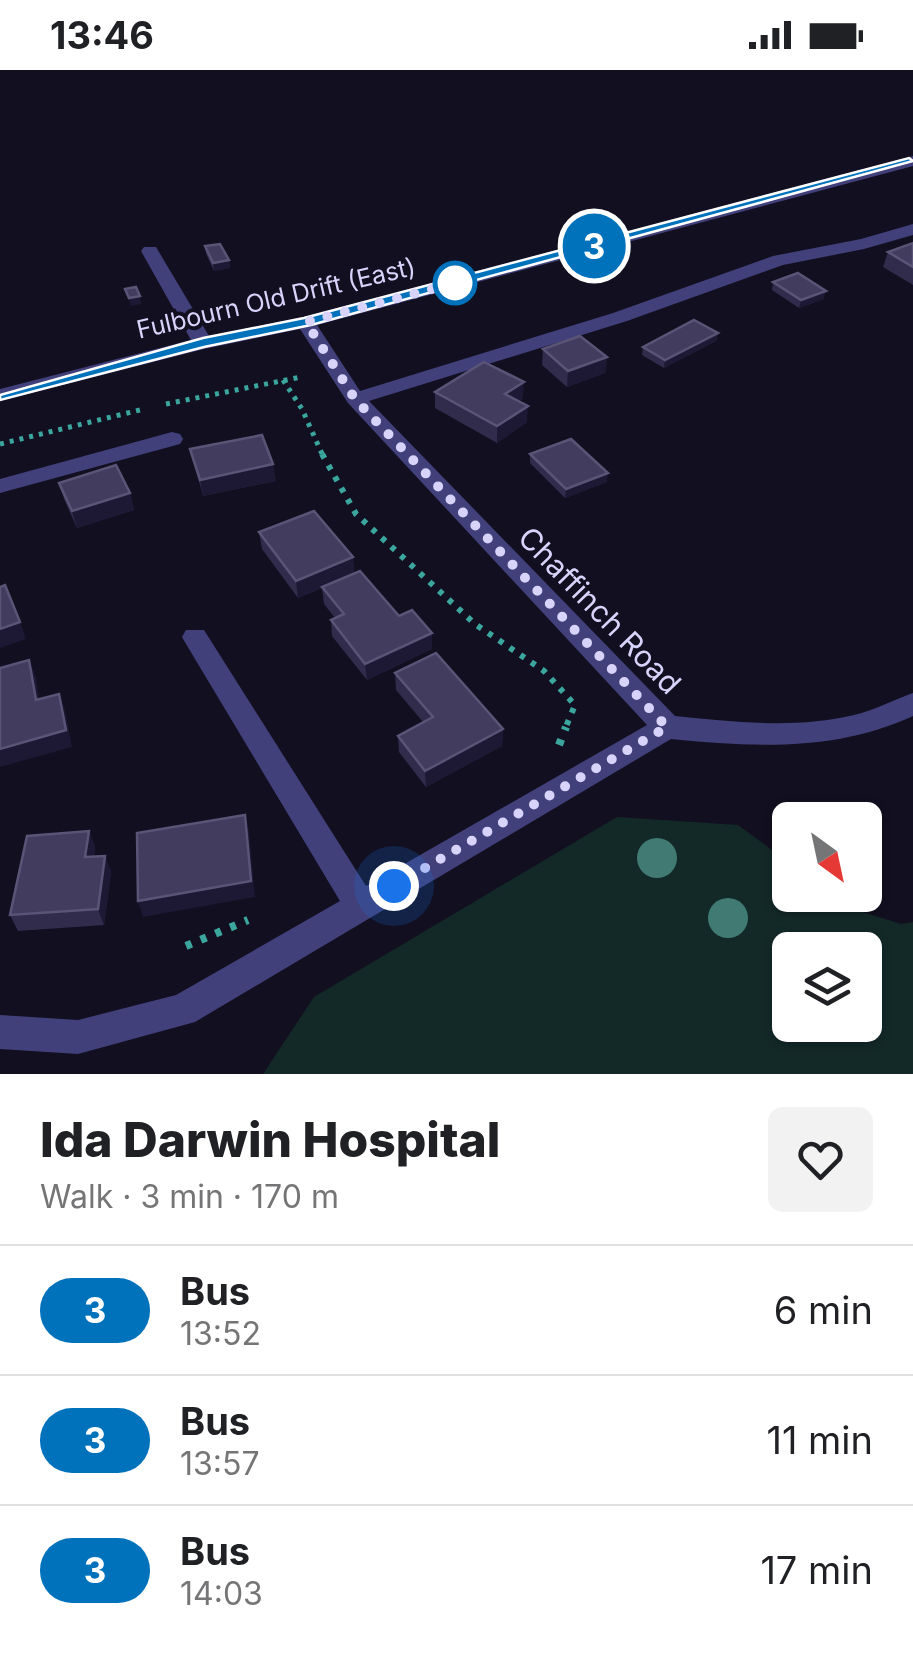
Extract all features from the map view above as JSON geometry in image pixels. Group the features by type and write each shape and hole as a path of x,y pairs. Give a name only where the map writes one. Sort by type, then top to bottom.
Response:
{"street":[{"name":"Fulbourn Old Drift (East)","path":"0,395 203,343 306,322 913,161"},
{"path":"355,399 620,317 780,260 864,244 913,229"},
{"path":"150,251 203,343"},
{"name":"Chaffinch Road","path":"306,322 355,399 667,727 764,736 848,729 913,704"},
{"path":"0,486 172,438"},
{"path":"195,637 360,906"},
{"path":"0,1032 78,1037 183,1010 667,727"}],"path":[{"path":"282,380 302,409 330,471 356,514 475,624 544,671 576,705 558,748"},
{"path":"186,946 253,918"}],"green space":[{"path":"617,817 738,825 772,850 772,912 863,912 901,924 913,922 913,1074 263,1074 314,997"}],"building":[{"path":"913,243 913,267 888,252"},
{"path":"220,244 229,260 213,263 205,246"},
{"path":"798,273 826,291 801,300 773,282"},
{"path":"136,287 140,296 129,298 125,289"},
{"path":"694,320 718,333 665,360 643,347"},
{"path":"580,336 607,357 568,371 543,349"},
{"path":"484,362 524,382 505,394 528,406 497,426 435,392"},
{"path":"262,435 273,464 200,480 190,449"},
{"path":"571,439 608,473 566,489 530,454"},
{"path":"116,465 130,493 72,511 59,483"},
{"path":"314,511 353,557 296,581 259,532"},
{"path":"360,571 399,616 412,610 432,633 365,664 331,620 344,614 322,587"},
{"path":"5,585 20,622 0,629 0,587"},
{"path":"436,653 503,729 425,771 398,736 433,717 395,673"},
{"path":"29,660 36,700 59,694 66,730 0,749 0,668"},
{"path":"245,815 251,881 138,901 137,833"},
{"path":"89,831 85,857 105,856 98,909 10,915 27,836"}],"bus line":[{"name":"3","path":"0,395 203,343 306,322 913,161"}],"route":[{"path":"394,886 667,727 355,399 306,322 455,283"}]}
